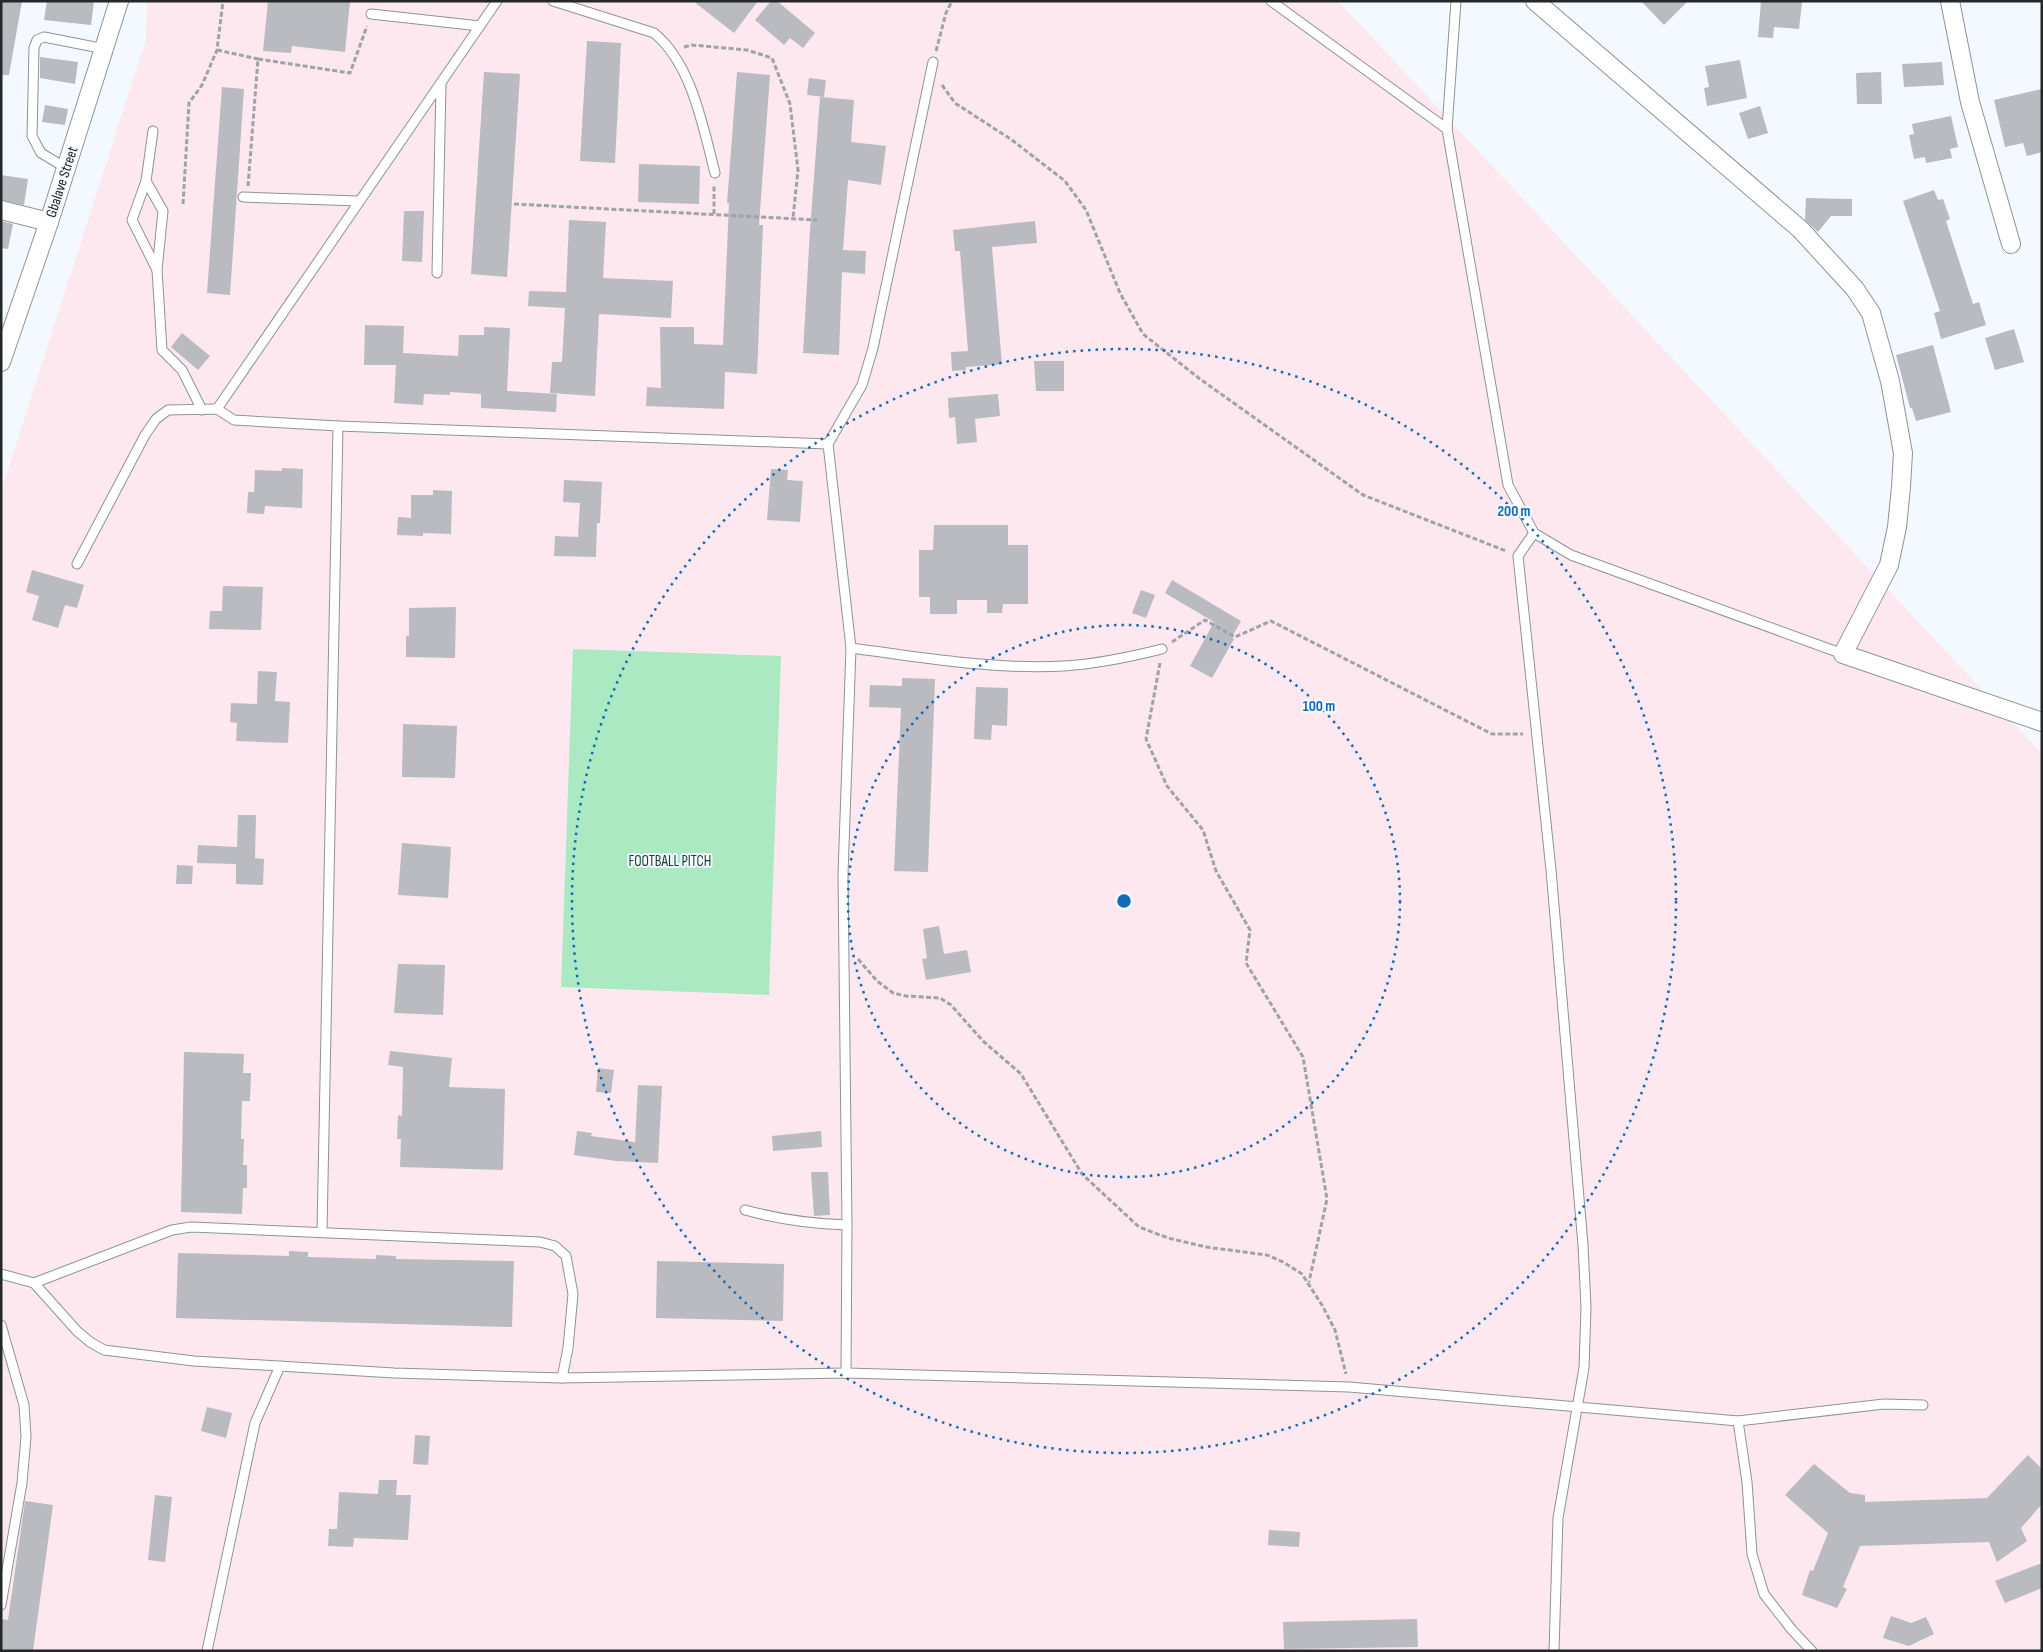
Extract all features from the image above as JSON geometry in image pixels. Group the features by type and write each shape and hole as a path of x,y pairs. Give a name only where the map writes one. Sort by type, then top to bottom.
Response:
{"street":[{"name":"Gbalave Street","path":"1,362 49,222 119,1"},
{"path":"1535,1 1800,229 1855,289 1871,313 1890,382 1903,452 1902,487 1897,526 1888,565 1843,654 2042,722"},
{"path":"1950,1 1970,102 2010,244"},
{"path":"1,210 49,222"}],"lane":[{"path":"218,410 496,1"},
{"path":"553,1 654,33 668,44 697,106 715,173"},
{"path":"1271,1 1447,129"},
{"path":"1459,3 1447,129 1508,485 1534,533 1571,555 1843,654"},
{"path":"371,14 480,26"},
{"path":"66,168 41,153 32,136 34,48 37,40 44,37 105,49"},
{"path":"846,1373 847,1225 843,874 851,648 828,444 862,385 873,348 933,62"},
{"path":"437,273 441,84"},
{"path":"154,130 146,181 132,220 157,270"},
{"path":"146,181 163,211 157,270 162,350 182,370 202,410"},
{"path":"245,197 359,201"},
{"path":"77,564 144,435 156,419 168,410 218,410 234,420 338,426 828,444"},
{"path":"322,1231 338,426"},
{"path":"1534,533 1518,556 1538,727 1552,880 1586,1307 1584,1368 1579,1406 1558,1518 1554,1651"},
{"path":"851,648 954,663 1045,666 1064,666 1117,659 1162,649"},
{"path":"745,1210 775,1218 847,1225"},
{"path":"34,1284 172,1230 191,1226 540,1242 555,1246 566,1256 573,1294 568,1348 562,1378"},
{"path":"1,1274 34,1284 77,1331 90,1342 104,1350 194,1361 394,1373 562,1378 846,1373 1349,1387 1738,1421 1884,1404 1923,1405"},
{"path":"1,1325 24,1405 26,1437 22,1483 1,1605"},
{"path":"207,1651 255,1423 280,1366"},
{"path":"1738,1421 1747,1482 1752,1554 1764,1594 1792,1630 1812,1651"}],"path":[{"path":"183,204 189,103 202,85 217,50 223,1"},
{"path":"952,1 946,13 933,62 936,76 955,103 1012,140 1065,181 1086,210 1120,293 1143,334 1200,379 1363,496 1518,556"},
{"path":"217,50 258,59 350,73 371,14"},
{"path":"672,50 692,45 747,50 772,58 790,104 798,170 793,218"},
{"path":"245,197 258,59"},
{"path":"714,214 715,173"},
{"path":"514,204 816,220"},
{"path":"1309,1282 1327,1199 1303,1057 1246,963 1250,930 1216,871 1203,830 1167,786 1146,739 1162,649 1205,620 1235,637 1270,621 1492,734 1522,735 1538,727"},
{"path":"844,939 861,963 877,981 892,993 906,996 940,998 951,1004 983,1040 1021,1074 1082,1174 1139,1227 1168,1238 1206,1247 1267,1255 1302,1274 1322,1304 1334,1330 1349,1387"}],"shaded area":[{"path":"147,1 1338,1 2042,754 2042,1651 1,1651 1,491 146,39"}],"green space":[{"name":"FOOTBALL PITCH","path":"573,649 781,656 769,995 561,987"}],"building":[{"path":"1,1 22,1 9,75 1,75"},
{"path":"47,1 94,1 91,25 44,20"},
{"path":"268,1 350,1 345,52 292,46 291,53 263,51"},
{"path":"693,1 758,1 734,33"},
{"path":"771,1 777,1 815,33 803,48 790,38 784,45 755,20"},
{"path":"1641,1 1688,1 1664,25"},
{"path":"1761,1 1802,2 1799,29 1774,27 1773,38 1758,37"},
{"path":"587,41 621,43 615,163 580,161"},
{"path":"40,57 78,62 75,84 40,78"},
{"path":"1740,60 1747,98 1707,106 1704,88 1709,87 1705,66"},
{"path":"1942,62 1944,85 1904,87 1902,64"},
{"path":"484,72 520,74 507,277 471,274"},
{"path":"737,72 770,75 759,225 763,225 757,374 725,372 724,409 646,406 647,387 661,388 660,327 694,327 694,344 723,345 729,203 727,203"},
{"path":"1881,72 1882,104 1857,104 1856,73"},
{"path":"809,78 826,80 824,97 807,95"},
{"path":"222,87 244,89 230,295 207,293"},
{"path":"2042,89 2042,152 2027,156 2023,143 2005,147 1994,100"},
{"path":"820,97 854,100 851,142 886,146 881,185 848,180 843,250 866,251 865,274 842,272 839,355 803,353"},
{"path":"45,105 68,109 65,125 42,122"},
{"path":"1760,106 1768,133 1748,139 1739,113"},
{"path":"1951,116 1958,147 1950,149 1952,158 1926,163 1925,157 1914,159 1909,135 1914,134 1912,124"},
{"path":"639,164 700,166 699,204 638,202"},
{"path":"1,175 28,179 24,205 1,200"},
{"path":"1934,190 1938,200 1943,199 1950,219 1946,221 1973,304 1979,302 1986,325 1941,339 1934,313 1940,311 1903,201"},
{"path":"1806,198 1852,199 1852,216 1831,216 1818,232 1805,220"},
{"path":"404,211 424,211 422,262 402,261"},
{"path":"569,220 606,222 603,278 673,281 671,318 599,314 595,396 550,393 552,362 562,362 565,308 528,306 529,291 566,292"},
{"path":"1,221 13,224 8,249 1,248"},
{"path":"1035,221 1037,243 992,247 1002,364 966,367 966,370 952,371 951,352 968,351 960,251 955,251 953,230"},
{"path":"365,325 404,326 403,353 458,356 459,335 484,335 484,327 510,328 507,391 557,394 556,412 481,408 481,394 450,392 450,395 424,394 423,405 394,403 396,365 364,365"},
{"path":"2014,329 2024,362 1995,370 1985,338"},
{"path":"182,333 210,356 198,370 171,347"},
{"path":"1933,345 1951,412 1916,421 1912,408 1910,408 1896,355"},
{"path":"1034,361 1064,361 1064,391 1036,391"},
{"path":"998,394 1000,416 975,419 977,442 957,444 955,417 949,418 948,398"},
{"path":"282,468 303,469 302,508 265,506 264,514 247,513 248,492 254,492 255,470 282,471"},
{"path":"771,469 788,470 787,480 803,481 800,522 767,520"},
{"path":"564,480 602,482 600,523 597,523 596,557 554,556 555,536 578,537 580,503 563,502"},
{"path":"433,490 452,491 451,534 423,533 423,536 397,535 398,517 411,518 411,495 433,495"},
{"path":"934,525 1008,525 1008,545 1028,545 1028,604 1003,604 1002,613 987,613 987,600 957,600 957,614 930,614 930,597 919,597 919,550 933,550"},
{"path":"32,570 84,585 77,608 65,605 58,628 32,620 39,596 26,592"},
{"path":"1172,580 1241,621 1232,637 1234,639 1212,678 1190,666 1214,622 1165,593"},
{"path":"223,586 263,587 261,630 209,629 210,611 222,611"},
{"path":"1141,590 1155,595 1146,618 1132,613"},
{"path":"456,607 455,658 406,657 406,636 409,636 409,608"},
{"path":"258,671 277,672 275,701 290,702 288,743 236,741 237,723 230,722 231,703 257,704"},
{"path":"902,678 935,679 928,872 894,871 901,708 869,707 870,685 902,686"},
{"path":"976,687 1008,688 1007,726 992,725 991,740 974,739"},
{"path":"403,724 457,726 455,778 402,777"},
{"path":"238,815 256,815 255,858 264,859 263,885 236,884 236,864 197,863 198,845 237,847"},
{"path":"402,843 451,847 448,898 398,895"},
{"path":"177,865 193,866 192,884 176,884"},
{"path":"939,926 944,954 967,950 971,972 926,980 922,959 927,958 923,929"},
{"path":"398,964 445,965 443,1015 394,1013"},
{"path":"390,1051 452,1058 449,1087 505,1089 503,1170 400,1167 401,1139 397,1139 398,1115 402,1116 403,1067 388,1065"},
{"path":"184,1052 244,1054 243,1073 251,1073 250,1101 242,1101 241,1139 244,1139 243,1165 247,1165 247,1188 243,1188 242,1214 181,1212"},
{"path":"598,1068 614,1070 611,1093 596,1092"},
{"path":"638,1085 662,1086 658,1163 616,1161 574,1155 577,1131 592,1133 591,1136 635,1142"},
{"path":"821,1131 822,1147 773,1151 772,1136"},
{"path":"811,1172 828,1172 830,1215 814,1216"},
{"path":"289,1251 308,1252 308,1257 376,1259 376,1255 396,1256 396,1259 514,1261 512,1327 176,1318 178,1253 289,1256"},
{"path":"657,1261 784,1264 783,1321 656,1318"},
{"path":"207,1407 232,1413 226,1438 201,1431"},
{"path":"415,1435 430,1436 428,1465 413,1464"},
{"path":"2028,1455 2042,1469 2042,1504 2021,1528 2027,1541 1997,1562 1989,1542 1860,1546 1843,1587 1847,1589 1837,1608 1802,1595 1810,1570 1813,1571 1828,1533 1785,1495 1814,1464 1850,1493 1865,1495 1865,1502 1987,1498"},
{"path":"379,1480 397,1480 396,1495 411,1495 408,1540 354,1538 353,1547 328,1546 329,1529 337,1529 339,1492 378,1494"},
{"path":"155,1495 172,1497 165,1562 148,1560"},
{"path":"25,1501 53,1505 33,1651 1,1651 1,1619 8,1620"},
{"path":"1269,1530 1300,1532 1299,1547 1268,1545"},
{"path":"2042,1563 2042,1588 2005,1603 1995,1581"},
{"path":"1891,1616 1911,1623 1926,1617 1934,1634 1909,1646 1883,1638"},
{"path":"1417,1619 1418,1647 1284,1649 1283,1622"}]}
